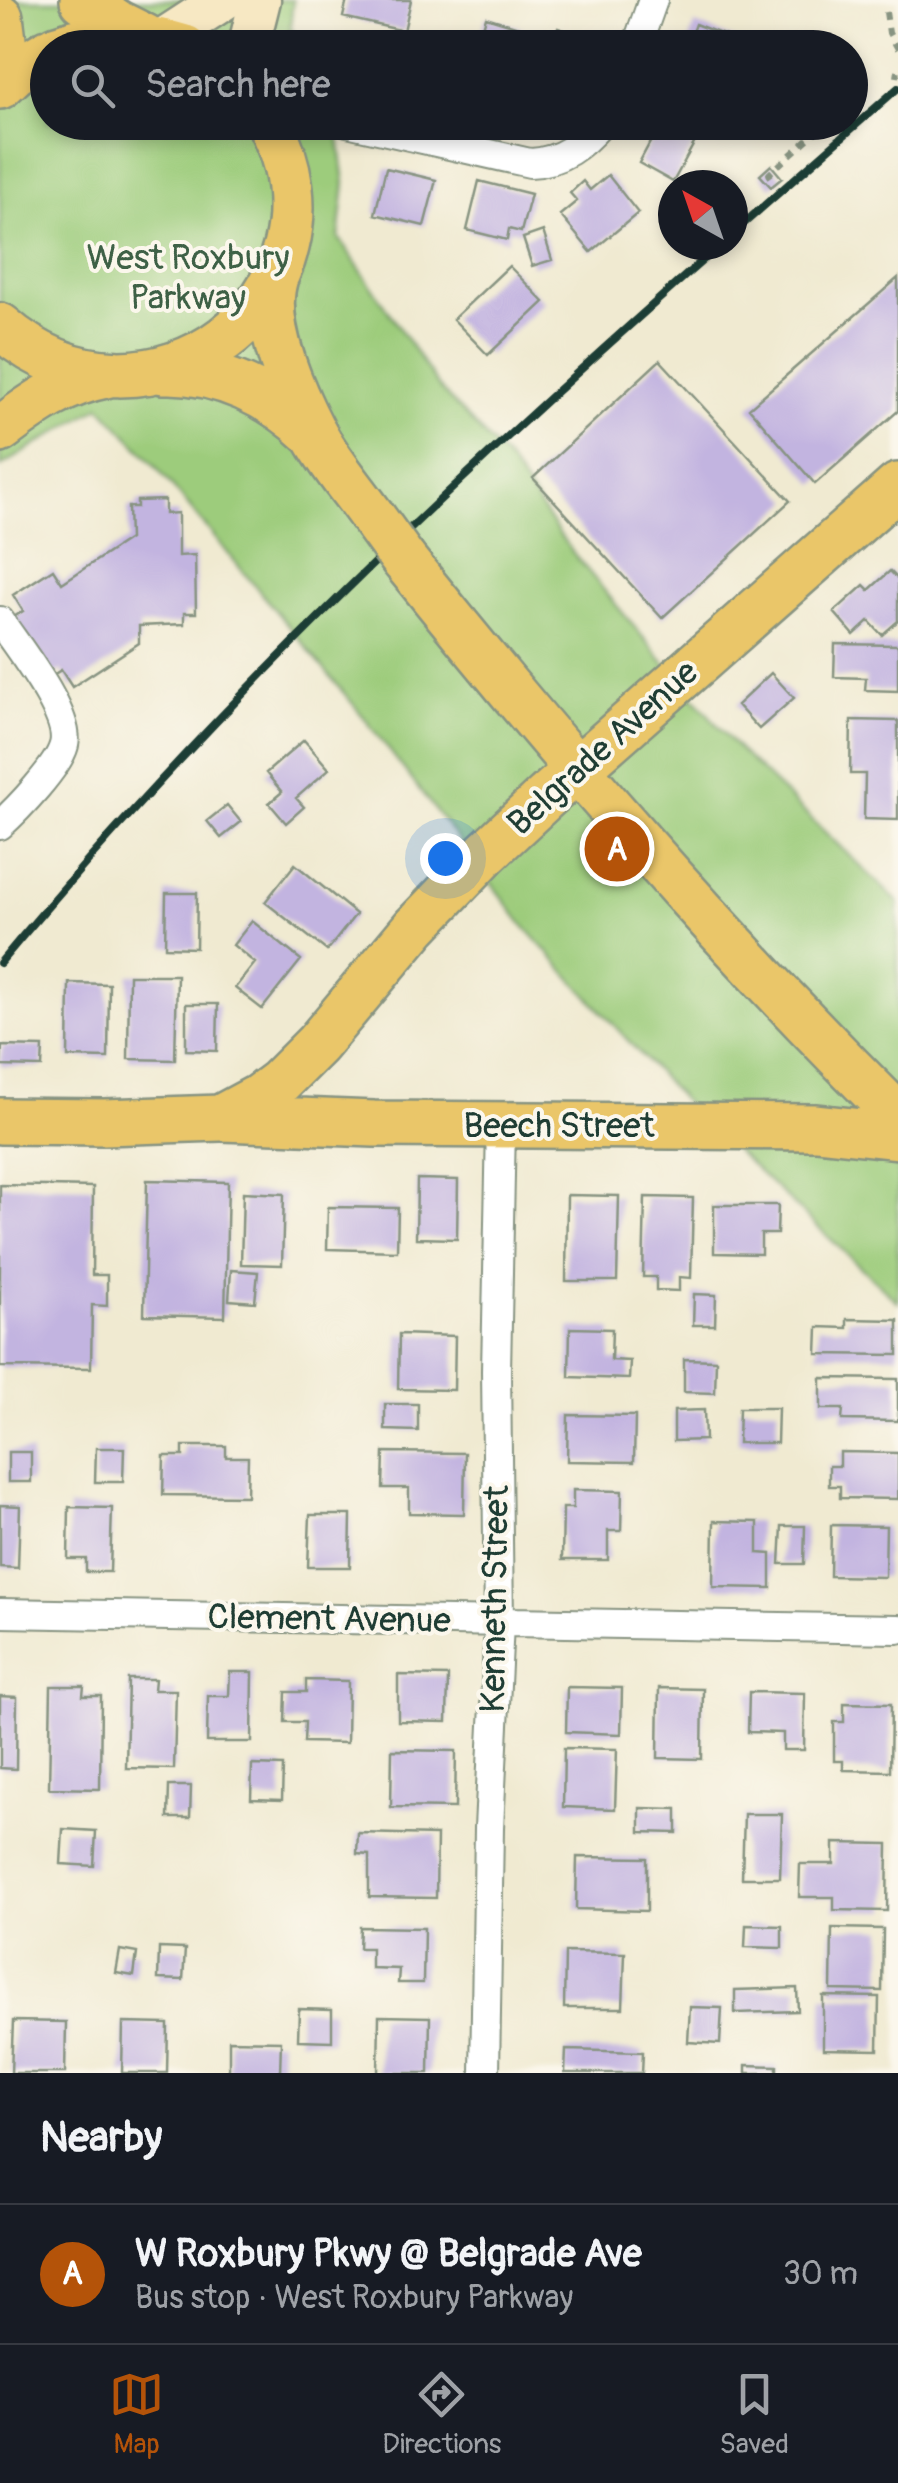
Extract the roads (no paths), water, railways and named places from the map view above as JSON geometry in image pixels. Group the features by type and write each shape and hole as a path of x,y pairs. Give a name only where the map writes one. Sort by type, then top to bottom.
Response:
{"main road":[{"path":"84,0 134,30"},
{"path":"181,30 223,0"},
{"path":"252,30 260,0"},
{"path":"0,18 0,60"},
{"path":"0,86 30,63"},
{"path":"277,140 290,197 287,238 269,299 270,322 314,435 403,559 576,770 756,971 898,1116"},
{"path":"157,371 199,356 235,330 264,297 274,277"},
{"path":"0,326 28,348 60,364 106,375"},
{"path":"0,430 68,385 106,375 157,371 188,372 247,389 283,409 314,435"},
{"name":"Belgrade Avenue","path":"0,1121 220,1118 259,1097 298,1065 450,888 576,770 898,486"},
{"name":"Beech Street","path":"220,1118 374,1124 816,1127 898,1136"}],"street":[{"path":"642,30 652,0"},
{"path":"425,140 530,164 568,154 583,140"},
{"path":"0,620 65,724 64,747 23,804 0,824"},
{"name":"Kenneth Street","path":"485,2073 489,1828 499,1623 496,1371 501,1125"},
{"name":"Clement Avenue","path":"0,1612 898,1629"}],"railway":[{"path":"868,114 898,88"},
{"path":"748,220 839,140"},
{"path":"0,963 169,772 346,590 531,415 703,260"}],"place":[{"name":"W Roxbury Pkwy @ Belgrade Ave","path":"617,849"}],"park label":[{"name":"West Roxbury Parkway","path":"188,278"}]}
